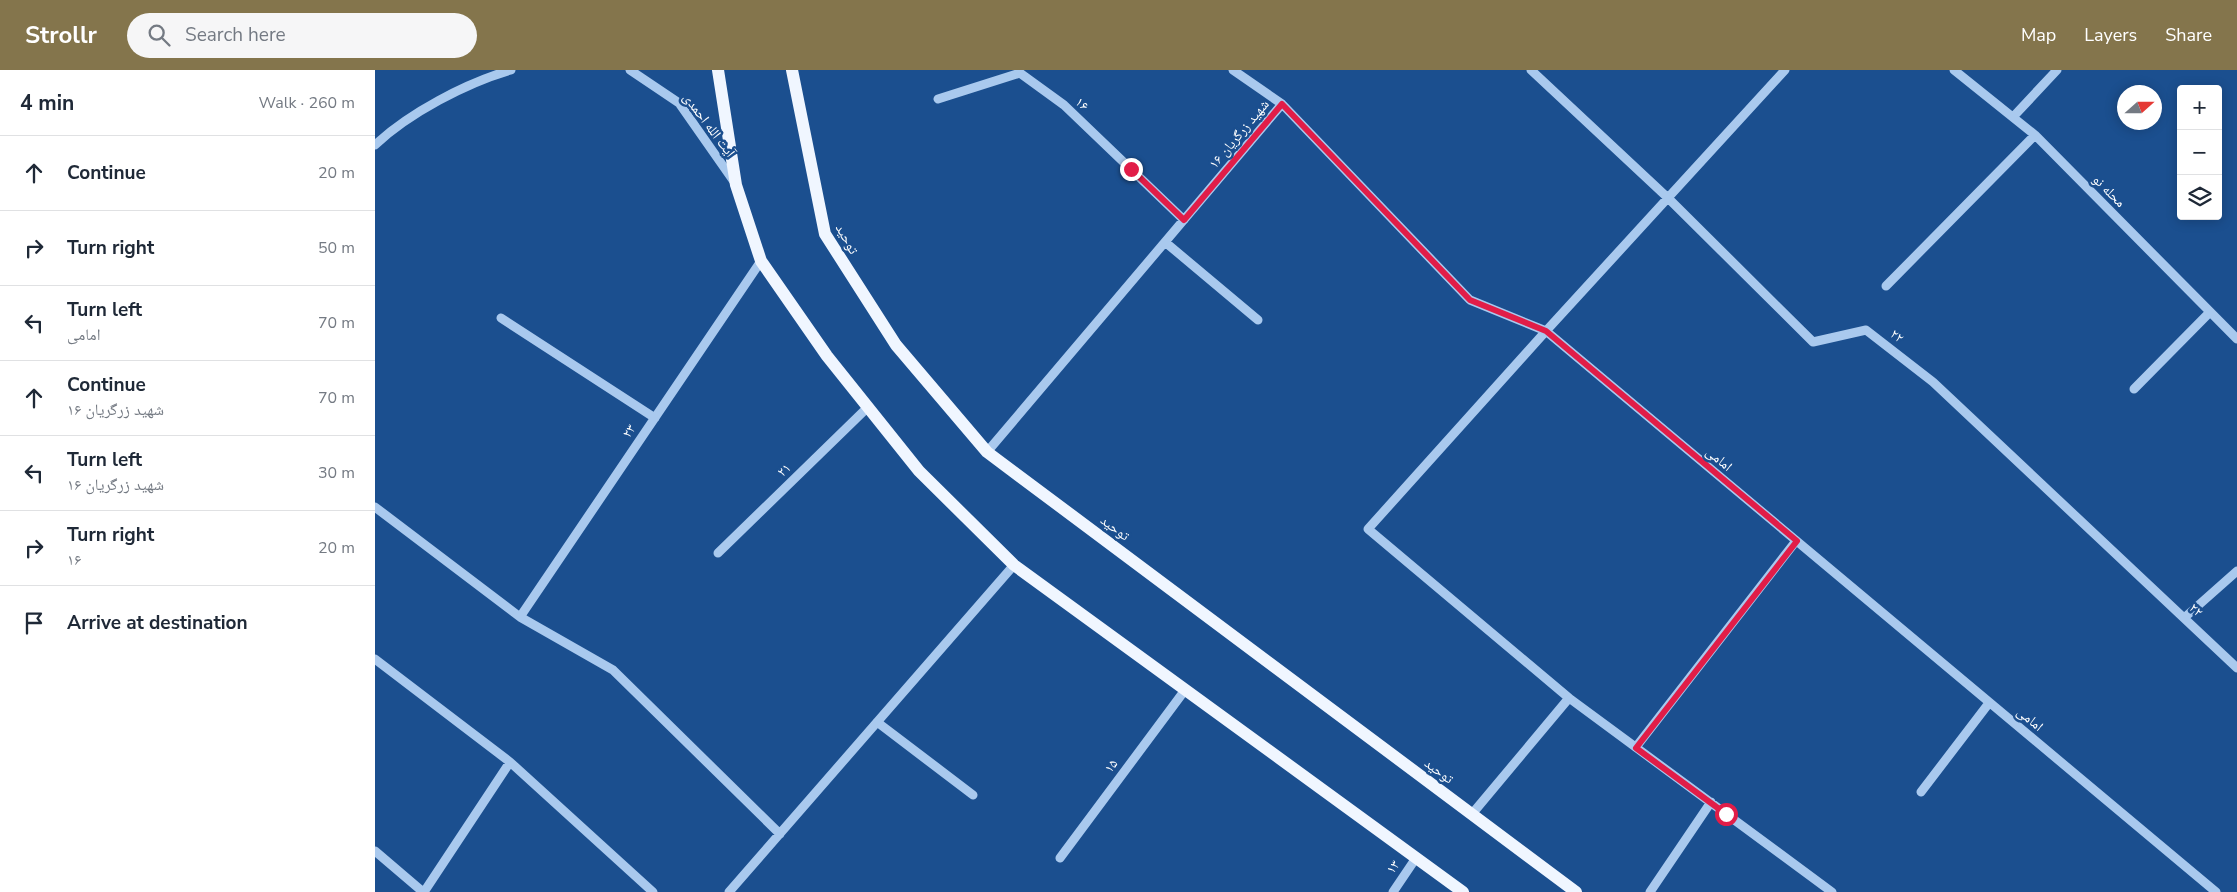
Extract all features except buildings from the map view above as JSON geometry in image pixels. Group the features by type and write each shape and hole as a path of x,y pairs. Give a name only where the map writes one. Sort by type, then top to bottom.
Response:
{"main road":[{"path":"718,70 736,185 761,261 827,356 919,471 1014,565 1463,892"},
{"name":"توحید","path":"792,70 825,234 896,345 987,452 1576,892"}],"street":[{"path":"375,145 392,128 432,104 511,70"},
{"name":"آیت الله احمدی","path":"629,70 679,103 736,185"},
{"path":"1233,70 1282,104"},
{"name":"۲۲","path":"1531,70 1668,198 1813,342 1866,330 1933,382 2237,668"},
{"path":"1785,70 1546,331 1369,529 1569,698 1832,892"},
{"name":"محله نو","path":"1954,70 2035,135 2237,339"},
{"path":"2013,117 2057,70"},
{"name":"۱۶","path":"938,100 1020,73 1064,105 1184,220"},
{"name":"۱۶ شهید زرگریان","path":"987,452 1282,104 1470,300 1546,331"},
{"path":"1886,286 2035,135"},
{"path":"1165,242 1258,320"},
{"name":"۲۳","path":"520,617 761,261"},
{"path":"2134,389 2210,312"},
{"path":"501,318 655,418"},
{"name":"امامی","path":"1546,331 2216,892"},
{"name":"۲۱","path":"718,553 868,407"},
{"path":"375,507 520,617 613,670 780,834"},
{"path":"1636,748 1797,541"},
{"path":"729,892 1014,565"},
{"path":"2184,618 2237,571"},
{"path":"375,659 510,762 653,892"},
{"name":"۱۵","path":"1060,858 1185,690"},
{"path":"1472,814 1569,698"},
{"path":"1921,792 1989,703"},
{"path":"877,722 973,795"},
{"path":"375,851 423,892 510,762"},
{"path":"1650,892 1711,802"},
{"name":"۱۳","path":"1393,892 1417,858"}],"route":[{"path":"1131,169 1184,220 1282,104 1470,300 1546,331 1797,541 1636,748 1726,814"}]}
